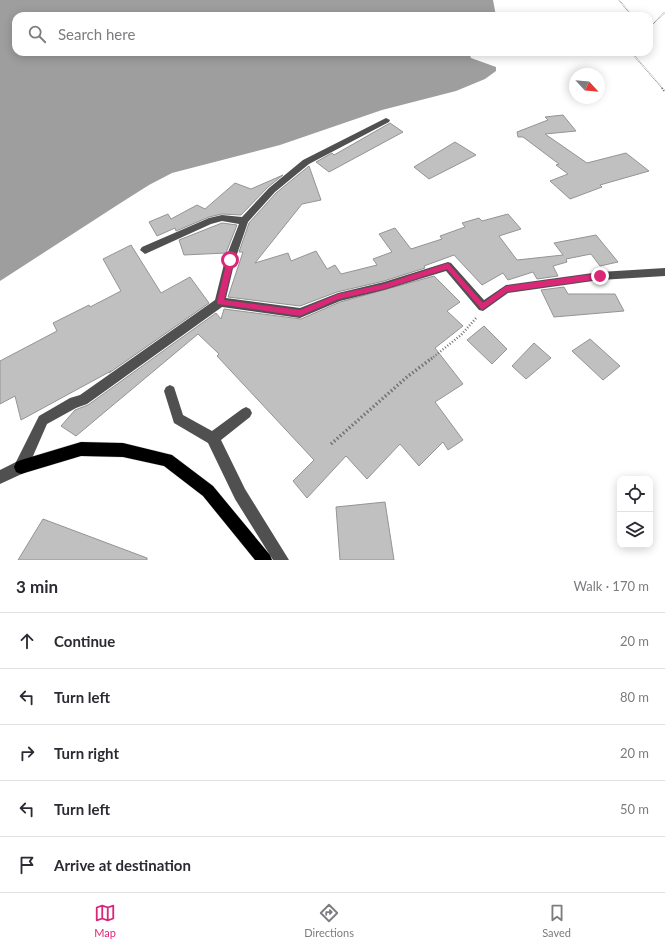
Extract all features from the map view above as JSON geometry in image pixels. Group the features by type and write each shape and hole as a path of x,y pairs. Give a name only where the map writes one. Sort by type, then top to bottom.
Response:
{"main road":[{"path":"22,467 81,449 123,450 167,460 208,491 265,560"}],"street":[{"path":"0,477 22,467 43,420 74,402 83,400 220,302 230,260 244,221 272,190 306,162 386,120"},
{"path":"145,250 209,221 222,218 244,221"},
{"path":"220,302 300,313 338,297 384,286 448,266 482,307 506,289 600,276 665,272"},
{"path":"170,391 178,419 213,438 240,494 282,560"},
{"path":"213,438 246,413"}],"path":[{"path":"619,0 629,12"},
{"path":"653,24 665,12"},
{"path":"634,56 665,92"},
{"path":"331,444 406,378 468,329 482,307"}],"shaded area":[{"path":"0,0 493,0 495,12 12,12 12,56 470,56 471,58 496,67 496,71 485,79 456,91 382,110 280,145 172,173 149,185 0,281"}],"building":[{"path":"563,115 576,131 545,134 587,163 626,153 649,171 600,185 602,187 570,199 550,181 568,174 556,165 559,164 523,137 518,137 517,132 548,120 545,117"},
{"path":"390,123 403,132 329,172 316,162 332,153 334,155"},
{"path":"455,142 476,155 429,179 414,167"},
{"path":"309,166 321,200 302,204 255,263 288,253 291,261 316,251 327,269 335,265 341,274 377,265 373,259 392,252 379,234 395,228 411,249 442,239 440,236 465,227 462,223 479,218 482,221 508,214 521,229 499,236 517,260 563,255 554,243 596,235 618,262 600,266 591,254 566,259 567,262 553,266 558,276 537,279 533,272 508,280 503,273 482,285 454,255 424,266 425,268 384,281 337,292 300,306 228,297 243,252 239,252 249,223 276,193"},
{"path":"283,175 268,187 241,215 222,214 209,217 176,231 175,228 157,236 149,222 168,214 171,219 197,205 205,209 235,183 251,189"},
{"path":"222,223 237,225 226,253 184,255 179,240"},
{"path":"131,245 161,293 190,277 209,303 109,373 111,371 21,420 15,396 0,404 0,361 57,331 53,323 89,305 90,307 121,291 103,259"},
{"path":"434,276 460,302 447,311 463,326 435,348 463,384 435,402 463,440 448,450 443,442 419,466 400,444 367,479 346,456 307,498 293,481 314,460 217,356 219,354 198,334 76,436 61,426 75,410 88,405 216,313 221,319 224,309 301,319 340,302"},
{"path":"564,287 568,294 615,294 624,311 554,317 541,290"},
{"path":"484,326 507,349 492,364 467,340"},
{"path":"590,339 620,366 603,380 572,351"},
{"path":"534,343 551,358 526,379 512,366"},
{"path":"385,502 394,560 340,560 336,507"},
{"path":"43,519 147,558 147,560 18,560"}],"route":[{"path":"230,260 220,302 300,313 338,297 384,286 448,266 482,307 506,289 600,276"}]}
